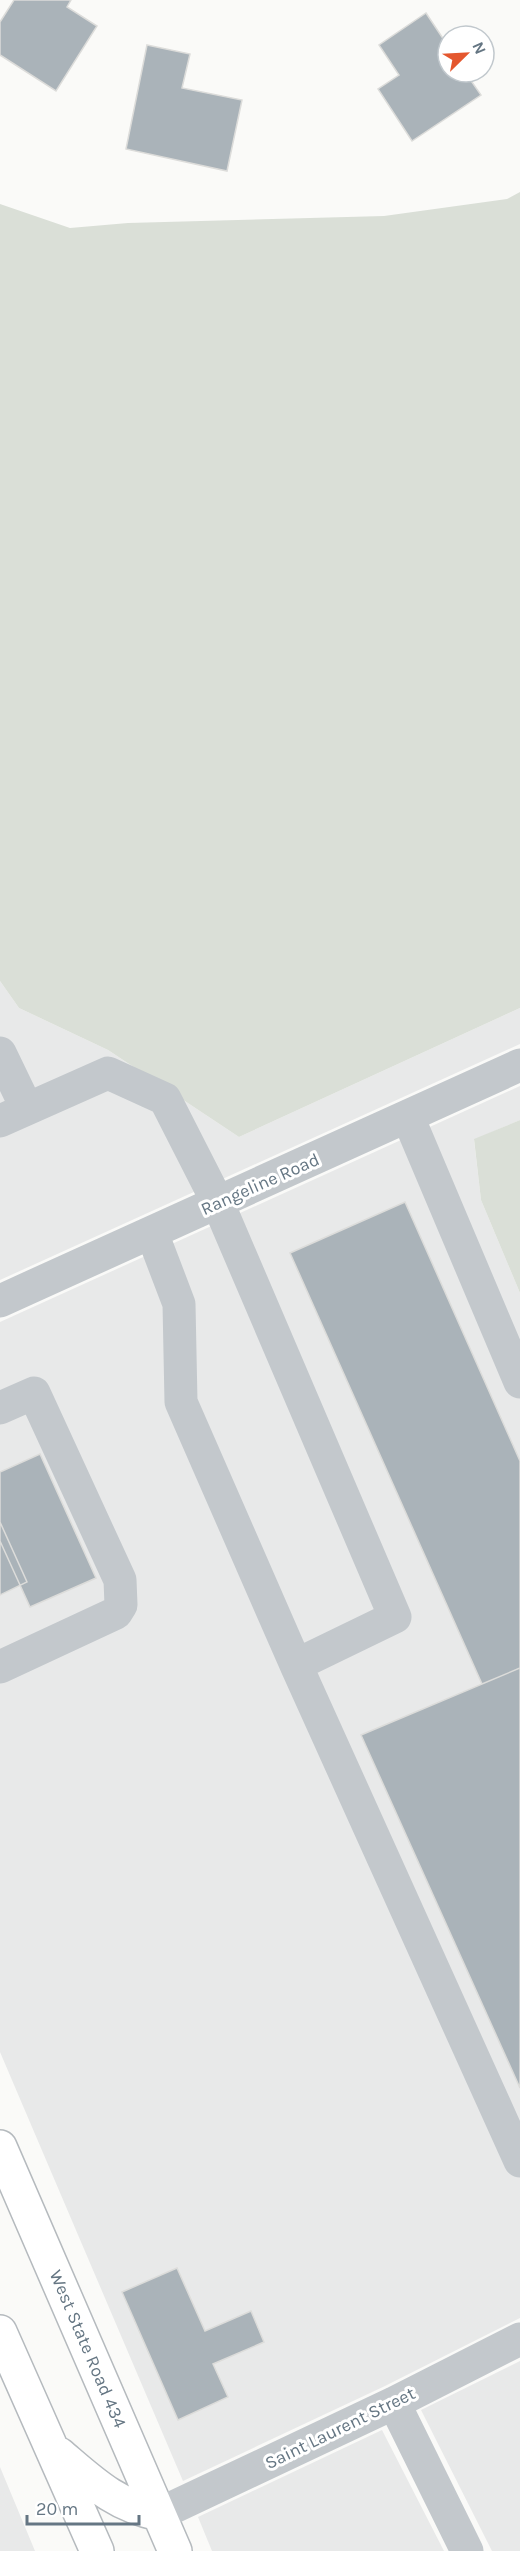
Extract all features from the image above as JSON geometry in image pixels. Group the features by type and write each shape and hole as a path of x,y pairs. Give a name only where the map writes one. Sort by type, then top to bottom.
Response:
{"main road":[{"name":"West State Road 434","path":"0,2146 176,2551"},
{"path":"0,2332 97,2551"},
{"path":"53,2449 106,2493 136,2509 159,2514"}],"street":[{"path":"0,1053 14,1115 108,1073 165,1099 218,1203 395,1617 296,1665"},
{"name":"Rangeline Road","path":"0,1301 520,1065"},
{"path":"408,1117 520,1382"},
{"path":"152,1233 179,1304 181,1402 296,1665 520,2161"},
{"path":"0,1408 34,1393 120,1580 121,1605 116,1613 0,1666"},
{"name":"Saint Laurent Street","path":"159,2514 394,2403 520,2339"},
{"path":"394,2403 467,2551"}],"shaded area":[{"path":"520,192 520,1008 239,1137 108,1050 19,1008 0,981 0,204 70,228 128,223 384,216 507,199"},
{"path":"0,981 19,1008 108,1050 239,1137 520,1008 520,1044 0,1280"},
{"path":"520,1086 520,1120 474,1140 481,1200 520,1293 520,2318 385,2386 183,2481 0,2052 0,1322"},
{"path":"520,1120 520,1293 481,1200 474,1139"},
{"path":"520,2361 520,2551 492,2551 421,2410"},
{"path":"382,2430 444,2551 212,2551 198,2517"},
{"path":"0,2467 35,2551 0,2551"}],"building":[{"path":"14,0 71,0 67,7 97,26 56,91 0,55 0,22"},
{"path":"426,13 436,28 436,84 473,84 481,95 412,141 378,89 399,75 379,45"},
{"path":"147,45 190,54 182,88 242,100 227,171 126,149"},
{"path":"405,1202 520,1461 520,1668 482,1684 290,1253"},
{"path":"40,1454 96,1578 30,1607 0,1541 0,1472"},
{"path":"0,1522 27,1582 0,1595"},
{"path":"520,1668 520,2088 361,1735"},
{"path":"177,2268 205,2331 251,2311 264,2342 213,2364 228,2397 178,2420 122,2292"}]}
